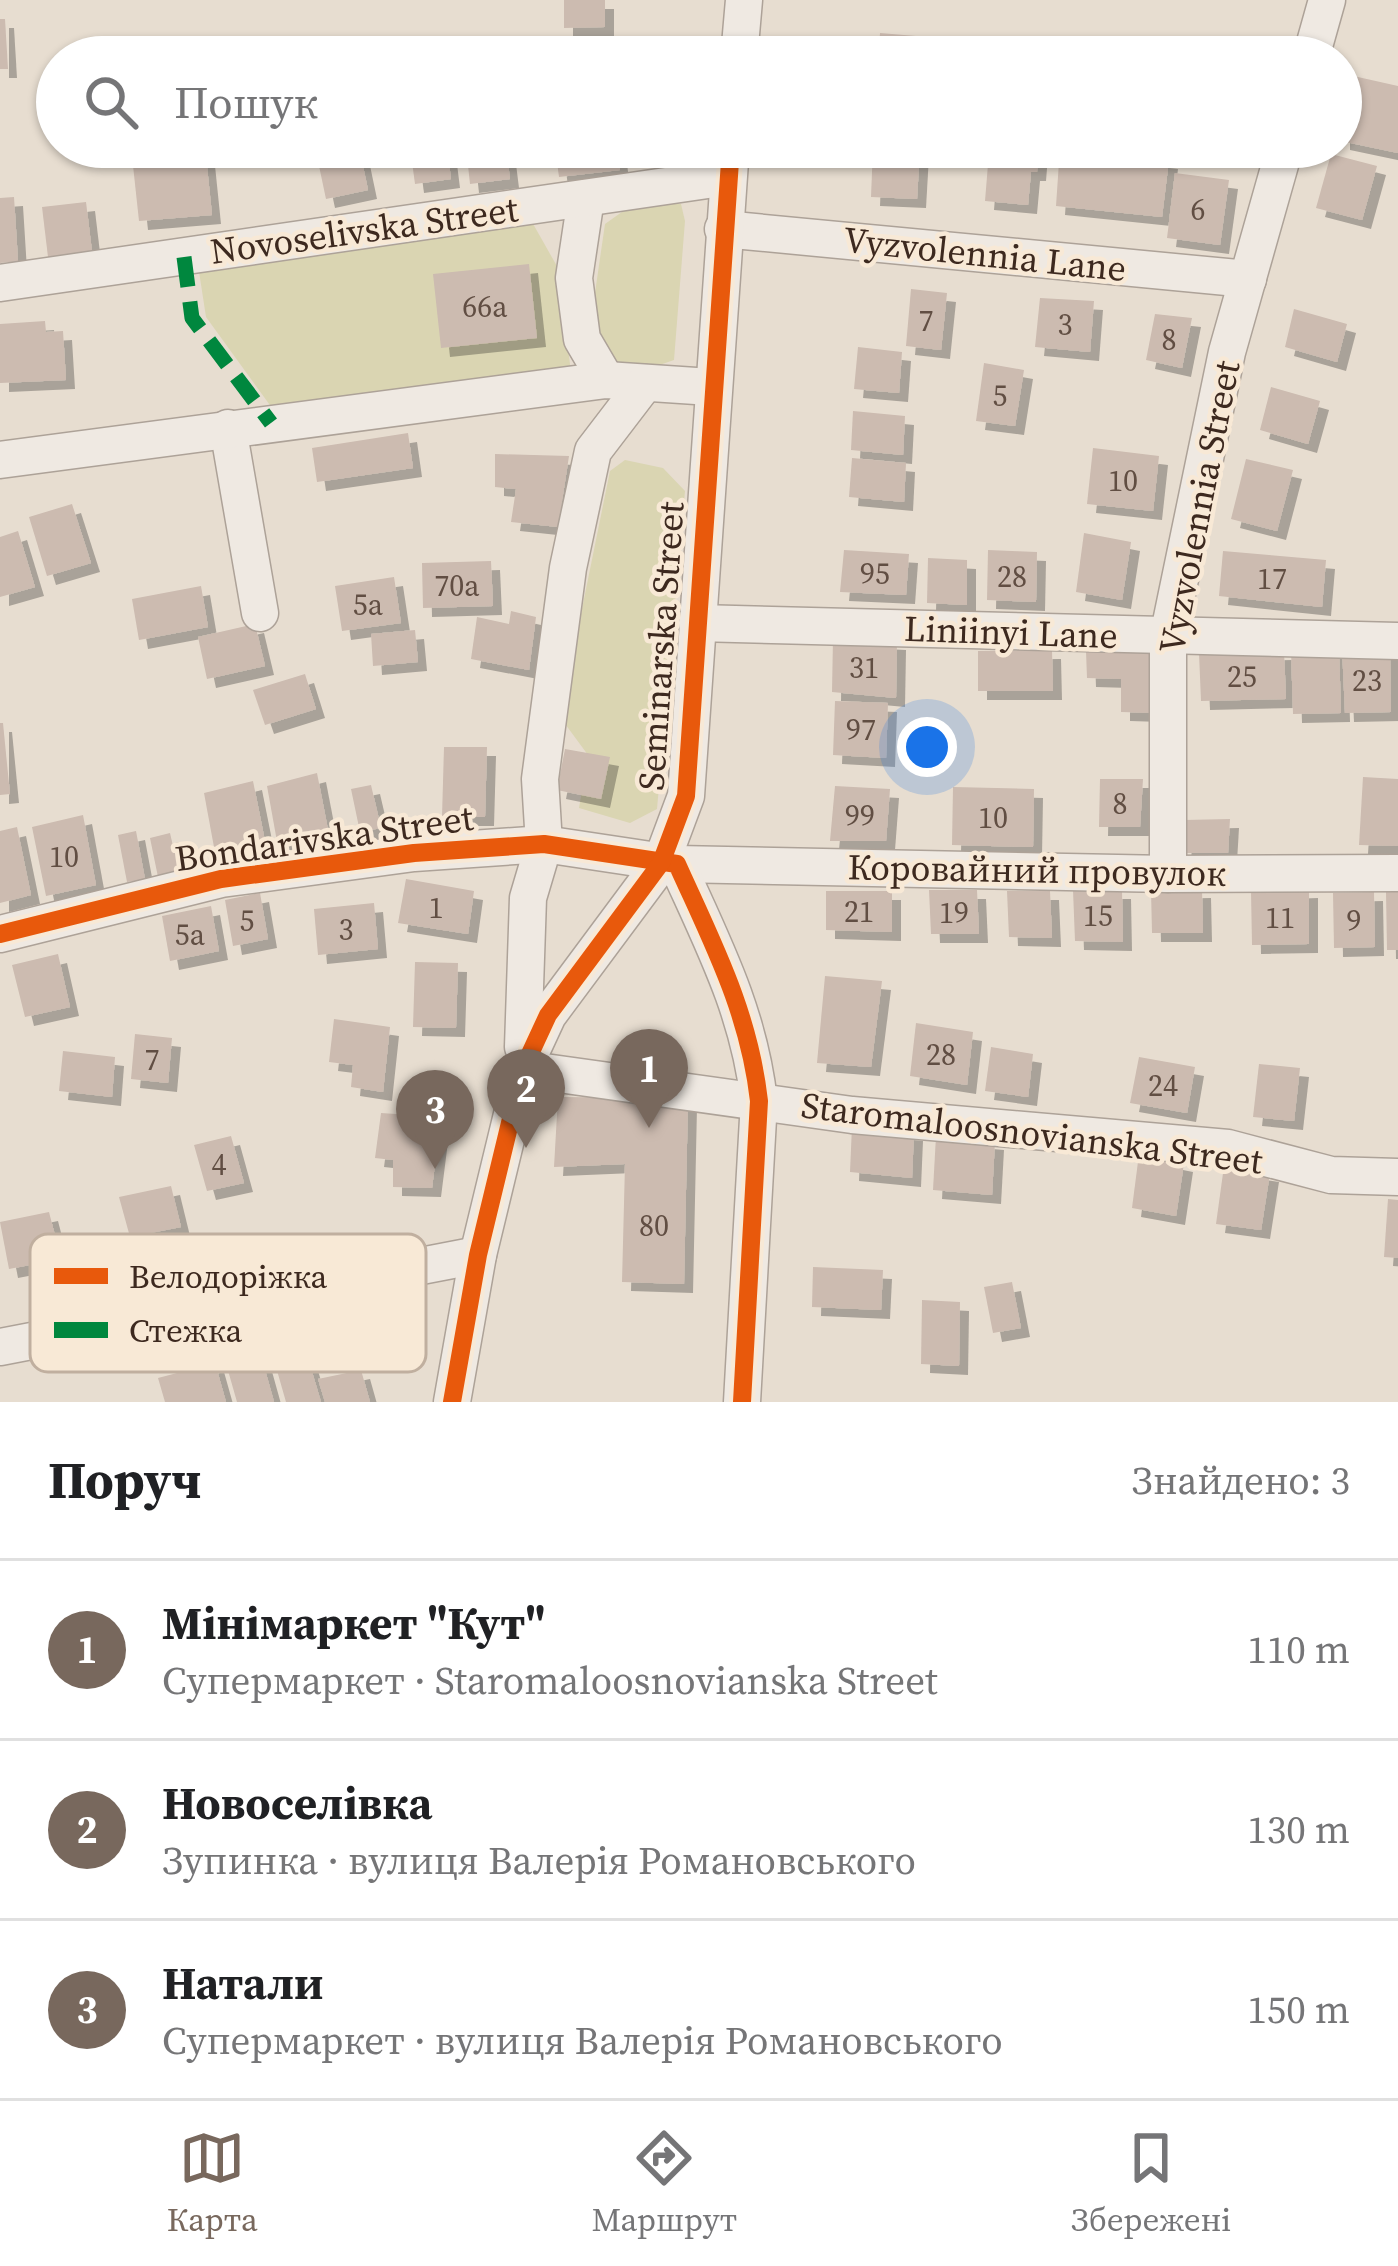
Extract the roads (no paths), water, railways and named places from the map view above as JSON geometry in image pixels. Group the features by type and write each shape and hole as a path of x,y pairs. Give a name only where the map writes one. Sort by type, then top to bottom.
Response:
{"street":[{"path":"741,36 744,0"},
{"path":"1317,36 1327,0"},
{"name":"Novoselivska Street","path":"0,283 586,198 705,168"},
{"name":"Seminarska Street","path":"523,1069 548,1015 669,863 686,796 728,168"},
{"name":"Vyzvolennia Street","path":"1168,874 1168,637 1227,352 1279,168"},
{"path":"586,198 574,278 582,339 606,380"},
{"name":"Vyzvolennia Lane","path":"723,229 1248,280"},
{"path":"0,460 606,380 711,387"},
{"path":"452,1402 478,1255 523,1069 528,898 544,844 540,779 568,568 593,451 645,382"},
{"path":"228,428 260,613"},
{"name":"Liniinyi Lane","path":"697,623 1398,641"},
{"name":"Bondarivska Street","path":"0,934 220,879 414,854 544,844 669,863"},
{"path":"669,863 738,999 753,1051 759,1101 742,1402"},
{"name":"Коровайний провулок","path":"669,863 1398,874"},
{"name":"Staromaloosnovianska Street","path":"523,1069 851,1115 1228,1148 1331,1175 1398,1177"},
{"path":"426,1265 478,1255"},
{"path":"0,1347 30,1341"}],"place":[{"name":"Мінімаркет \"Кут\"","path":"649,1128"},
{"name":"Новоселівка","path":"526,1148"},
{"name":"Натали","path":"435,1169"}]}
